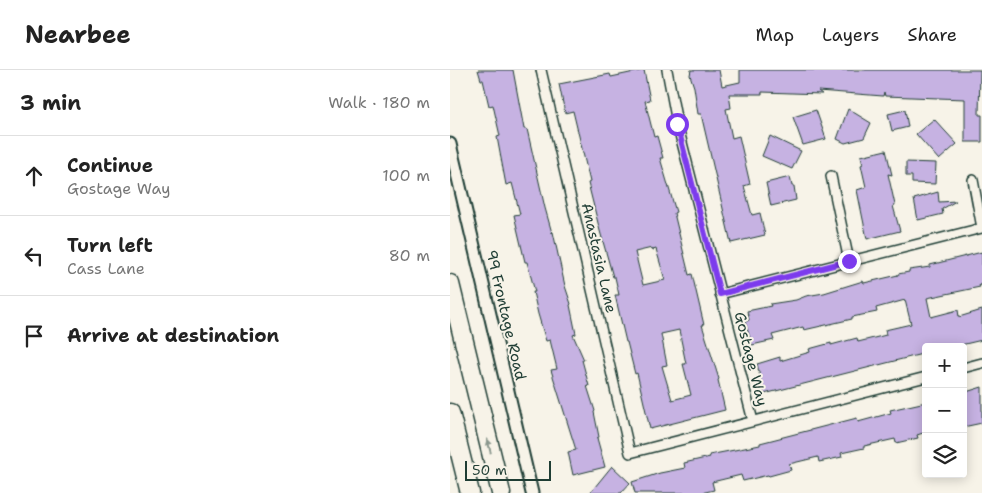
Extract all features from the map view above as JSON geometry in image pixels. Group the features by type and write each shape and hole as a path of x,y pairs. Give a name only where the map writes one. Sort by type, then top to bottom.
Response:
{"highway":[{"path":"450,284 501,493"},
{"path":"450,413 470,493"}],"street":[{"name":"Anastasia Lane","path":"541,70 630,453 753,421"},
{"name":"Gostage Way","path":"667,70 677,124 753,421"},
{"name":"99 Frontage Road","path":"450,144 532,493"},
{"path":"831,176 849,261"},
{"path":"720,294 982,228 973,180"},
{"path":"967,367 982,363"},
{"path":"753,421 922,379"}],"building":[{"path":"478,70 513,70 524,129 527,129 545,208 571,304 576,334 573,335 584,360 582,360 589,386 587,386 595,411 599,437 597,438 605,467 573,475 568,452 576,450 551,370 557,369 550,340 546,341 533,292 535,292 527,262 525,262 514,215 520,214 512,183 506,185 497,137 500,136 493,105 489,106 483,80 481,80"},
{"path":"644,70 650,100 645,101 654,137 657,136 663,158 660,158 676,212 674,213 689,275 692,274 704,325 702,325 719,379 725,410 650,429 637,373 635,374 626,342 615,295 619,295 615,277 613,277 600,231 573,111 565,113 559,84 610,74 611,77","holes":["652,248 653,250 656,249 665,280 643,285 635,252","679,330 686,364 683,364 691,395 672,400 662,366 667,365 661,334"]},
{"path":"691,70 719,70 722,86 740,82 740,70 980,70 979,115 982,115 982,142 965,142 965,99 885,96 884,92 883,96 818,91 822,94 762,92 762,94 729,94 731,108 726,109 732,138 739,136 750,184 744,186 752,215 760,213 765,235 731,243 701,114 698,114 694,87 690,75"},
{"path":"848,109 871,123 864,138 845,143 837,139"},
{"path":"816,110 826,139 803,145 793,117"},
{"path":"905,110 908,127 892,131 888,114"},
{"path":"934,119 957,144 939,160 916,134"},
{"path":"770,136 801,151 792,169 762,156"},
{"path":"886,150 892,175 888,174 895,205 893,206 900,231 867,239 857,190 866,187 861,156"},
{"path":"906,162 936,163 935,184 912,183 912,176 906,176"},
{"path":"790,177 792,186 794,186 796,200 771,206 766,183"},
{"path":"938,192 939,202 956,201 942,209 943,214 918,220 914,199"},
{"path":"982,252 982,284 979,285 980,287 927,298 931,317 958,310 959,317 982,310 982,340 967,344 922,343 922,354 764,394 757,364 780,357 780,361 810,352 809,349 831,343 831,345 857,338 858,342 886,335 885,330 911,324 905,300 876,308 877,312 852,317 852,319 804,330 803,327 772,335 774,340 752,345 745,322 749,320 747,311 771,306 770,304 824,293 863,281 864,283 909,272 909,270 930,267 930,265"},
{"path":"982,387 982,423 967,426 967,392"},
{"path":"922,403 922,433 917,435 918,438 896,443 895,439 864,446 864,448 841,453 842,457 819,462 818,457 789,464 791,470 769,476 743,481 741,475 712,482 714,490 701,493 635,493 632,482 660,473 685,468 684,463 710,457 709,455 760,445 760,443 857,418 858,422 891,413 890,410"},
{"path":"612,466 630,483 621,493 590,493"}],"route":[{"path":"677,124 720,294 849,261"}]}
